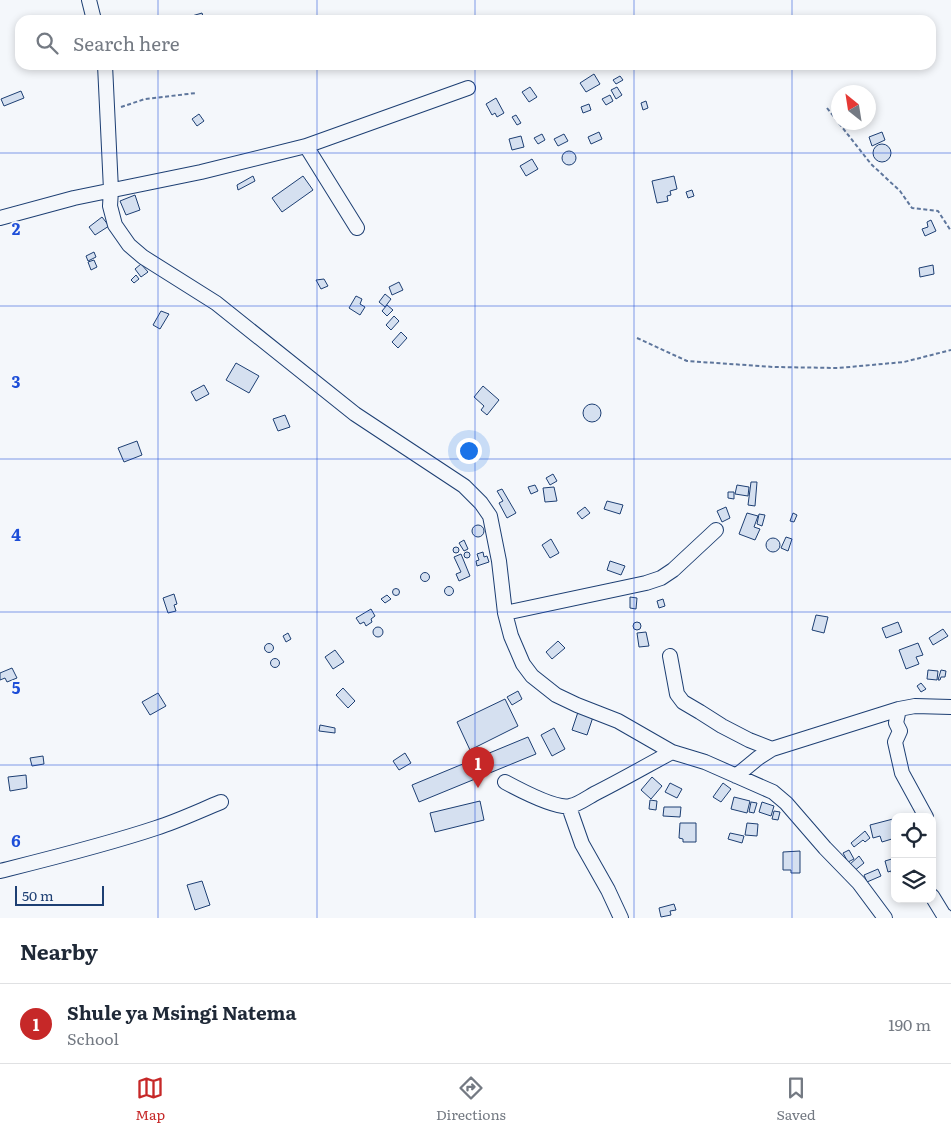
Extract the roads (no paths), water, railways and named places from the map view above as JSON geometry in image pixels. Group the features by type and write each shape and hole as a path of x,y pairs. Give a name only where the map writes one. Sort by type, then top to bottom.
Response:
{"street":[{"path":"89,0 93,15"},
{"path":"105,70 111,190 110,206 115,225 129,245 143,257 216,303 356,414 464,486 482,503 490,516 499,561 505,613 511,636 523,664 532,676 556,695 618,722 672,752 705,762 773,792 786,803 824,848 860,883 885,918"},
{"path":"0,218 74,198 201,172 306,146 468,88"},
{"path":"306,146 357,228"},
{"path":"505,613 646,583 661,578 673,570 716,530"},
{"path":"670,656 677,694 682,702 722,726 772,749"},
{"path":"736,776 772,749 899,709 915,706 951,707"},
{"path":"899,709 896,723 900,731 895,742 902,773 924,813"},
{"path":"505,782 524,792 560,806 569,806 672,752"},
{"path":"0,871 157,828 221,802"},
{"path":"569,806 582,844 608,890 621,918"},
{"path":"936,903 948,918"}],"place":[{"name":"Shule ya Msingi Natema","path":"478,788"}]}
